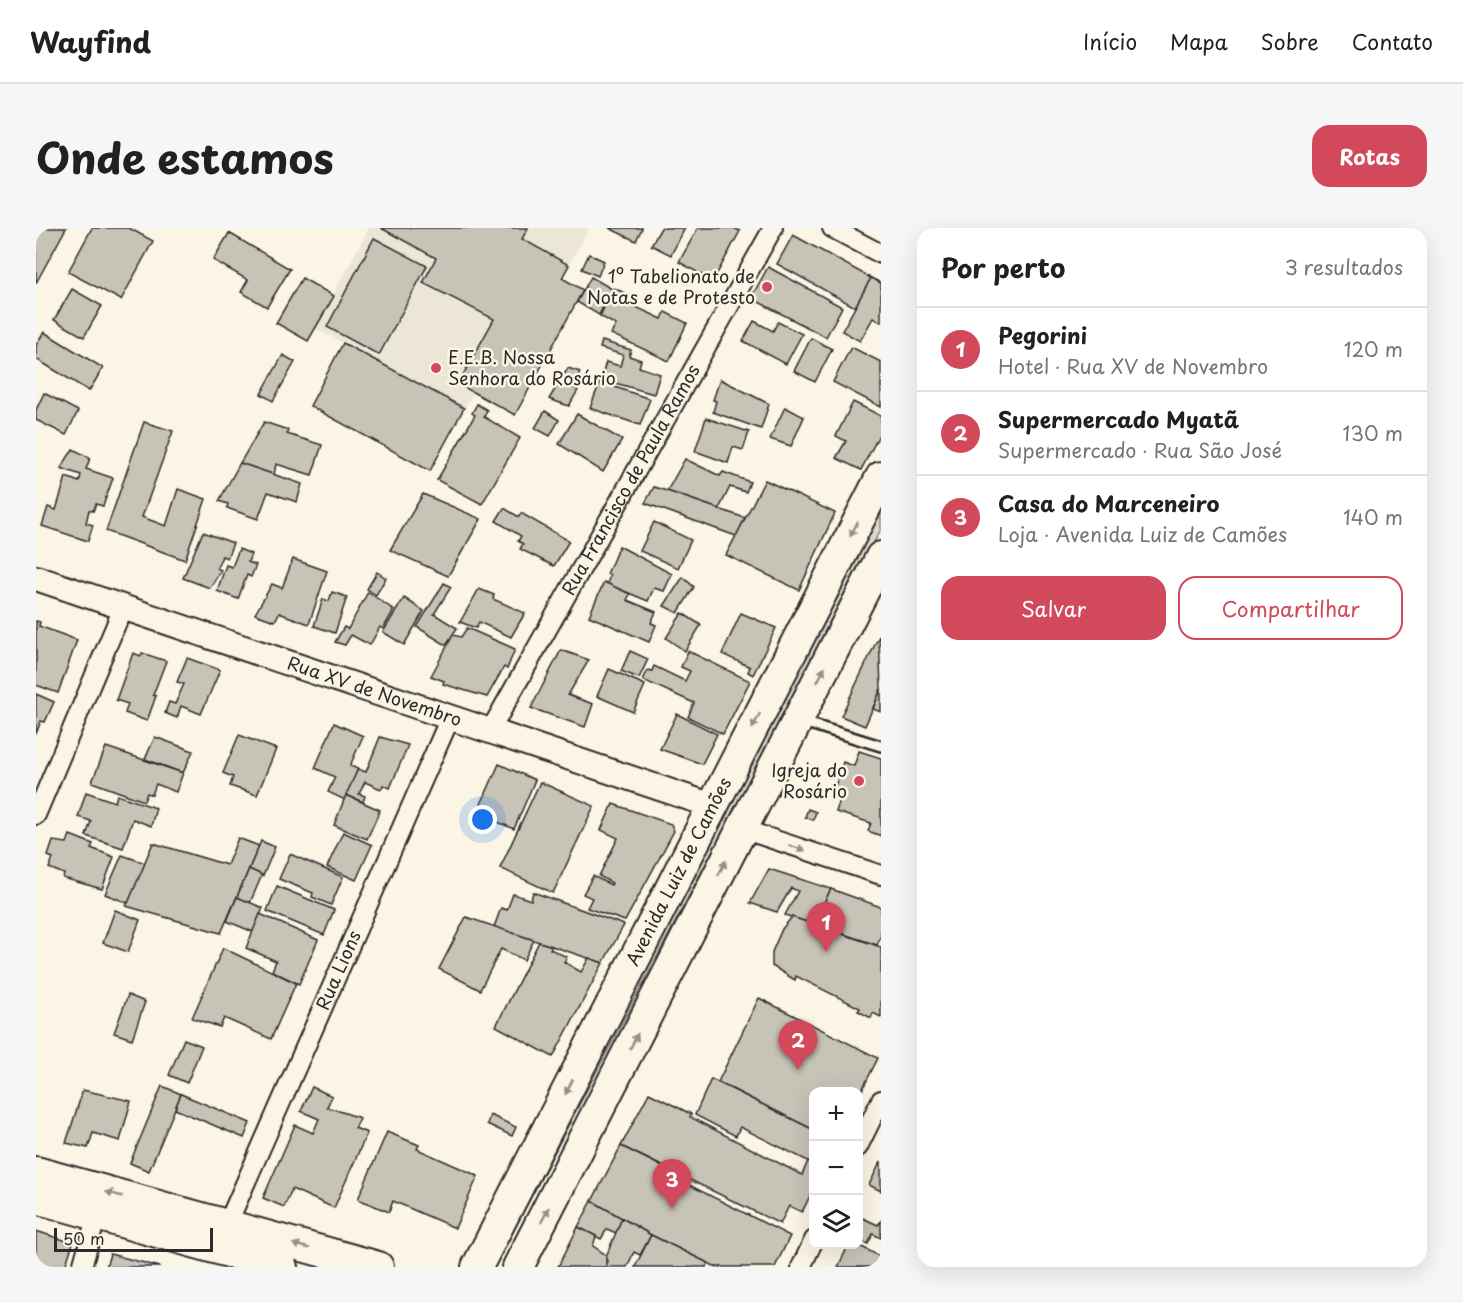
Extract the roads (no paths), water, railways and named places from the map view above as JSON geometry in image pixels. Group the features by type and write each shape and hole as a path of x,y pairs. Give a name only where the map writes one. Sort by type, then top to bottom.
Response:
{"main road":[{"name":"Avenida Luiz de Camões","path":"477,1267 881,477"},
{"name":"Avenida Luiz de Camões","path":"518,1267 881,557"},
{"path":"36,1172 378,1267"},
{"path":"36,1198 282,1267"}],"street":[{"name":"Rua Francisco de Paula Ramos","path":"490,731 773,228"},
{"path":"832,228 881,254"},
{"name":"Rua XV de Novembro","path":"36,578 712,806"},
{"path":"36,815 123,608"},
{"name":"Rua Lions","path":"227,1225 450,718"},
{"path":"742,829 881,875"},
{"path":"861,1141 881,1100"},
{"path":"82,1267 97,1215"},
{"path":"801,1267 809,1249"}],"lane":[{"path":"798,720 881,746"}],"place":[{"name":"1º Tabelionato de Notas e de Protesto","path":"767,287"},
{"name":"E.E.B. Nossa Senhora do Rosário","path":"436,368"},
{"name":"Igreja do Rosário","path":"859,781"},
{"name":"Pegorini","path":"826,952"},
{"name":"Supermercado Myatã","path":"798,1070"},
{"name":"Casa do Marceneiro","path":"672,1209"}]}
